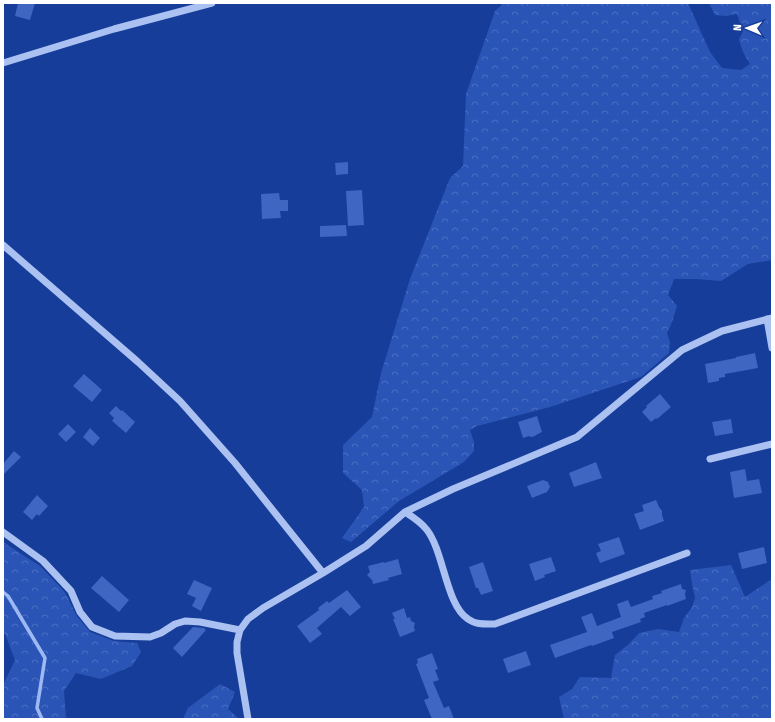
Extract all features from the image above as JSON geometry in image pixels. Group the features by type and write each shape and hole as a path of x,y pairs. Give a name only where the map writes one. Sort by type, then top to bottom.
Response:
{"street":[{"path":"3,63 212,3"},
{"path":"3,245 138,362 180,401 235,463 324,573"},
{"path":"248,719 237,653 237,642 240,630 248,619 366,546 405,512 453,489 577,438 682,350 722,331 770,319 772,348"},
{"path":"710,459 772,444"},
{"path":"405,512 419,521 428,531 438,552 458,610 466,619 475,623 495,624 687,553"},
{"path":"3,532 43,560 70,591 80,612 92,627 115,636 150,638 175,624 185,621 200,622 240,630"}],"green space":[{"path":"504,3 688,3 710,52 722,68 741,70 750,64 743,52 739,40 743,31 737,14 726,16 715,15 709,3 772,3 772,260 748,264 721,281 674,279 668,295 677,306 667,333 670,342 669,353 641,377 550,407 477,426 470,430 474,442 474,451 464,462 399,501 351,542 342,538 364,507 362,490 343,473 343,445 372,417 381,373 410,279 450,178 463,166 466,94 495,11"},
{"path":"3,542 40,566 66,594 76,615 90,632 114,641 137,643 141,652 132,666 101,679 76,673 64,691 66,719 3,719 3,685 15,660 5,634 3,633"},
{"path":"731,565 745,597 772,579 772,719 564,719 559,697 572,689 580,677 611,678 615,655 629,644 639,633 658,629 679,632 684,618 692,607 695,598 690,570"},
{"path":"220,684 235,692 228,709 239,719 183,719 188,708"}],"building":[{"path":"18,3 35,3 30,20 15,16"},
{"path":"348,162 348,174 336,175 335,163"},
{"path":"362,190 364,225 348,226 346,191"},
{"path":"279,193 280,200 288,200 288,211 280,211 281,218 262,219 261,194"},
{"path":"346,225 347,236 320,237 320,226"},
{"path":"755,353 758,368 725,374 725,377 719,378 719,381 708,383 705,364"},
{"path":"84,374 102,390 92,402 73,386"},
{"path":"660,394 671,407 651,422 642,412 647,407 646,406"},
{"path":"116,406 135,422 126,433 112,421 114,418 109,413"},
{"path":"537,416 542,432 535,436 523,438 518,422"},
{"path":"731,419 733,433 715,436 712,422"},
{"path":"68,424 76,432 66,442 58,434"},
{"path":"90,428 100,438 93,446 83,437"},
{"path":"14,451 21,457 3,475 3,464"},
{"path":"596,462 602,478 574,487 569,473"},
{"path":"745,469 747,481 759,479 762,493 734,498 730,472"},
{"path":"543,480 548,482 550,487 547,492 532,498 527,486"},
{"path":"37,495 48,506 39,516 37,514 32,520 23,512"},
{"path":"656,500 662,511 664,521 640,530 634,514 644,511 642,505"},
{"path":"619,537 625,554 600,563 596,553 601,551 598,544"},
{"path":"764,547 767,563 742,569 738,553"},
{"path":"551,557 556,571 544,575 545,577 535,581 529,564"},
{"path":"398,559 402,574 388,578 389,580 373,584 372,580 367,575 370,572 368,566"},
{"path":"483,562 493,591 481,595 478,588 476,588 469,567"},
{"path":"102,576 129,600 119,612 91,588"},
{"path":"194,580 212,588 201,611 192,606 196,598 187,594"},
{"path":"681,584 682,589 686,590 686,599 644,613 645,617 640,619 641,622 612,632 614,638 555,658 550,645 587,632 581,617 592,613 597,626 621,617 617,604 628,600 631,607 653,599 652,596 662,593 661,591"},
{"path":"347,590 361,607 350,616 341,607 317,628 322,634 310,643 297,626 319,610 318,608 327,601 329,603"},
{"path":"404,608 407,618 410,617 411,621 415,623 415,631 400,637 392,613"},
{"path":"193,627 204,628 206,630 182,657 173,648"},
{"path":"526,651 531,665 508,673 503,659"},
{"path":"432,653 438,669 435,670 439,680 433,682 444,708 449,706 454,719 432,719 424,700 429,698 416,664 418,663 417,659"}],"waterway":[{"path":"3,592 8,596 45,658 37,708 42,719"}]}
